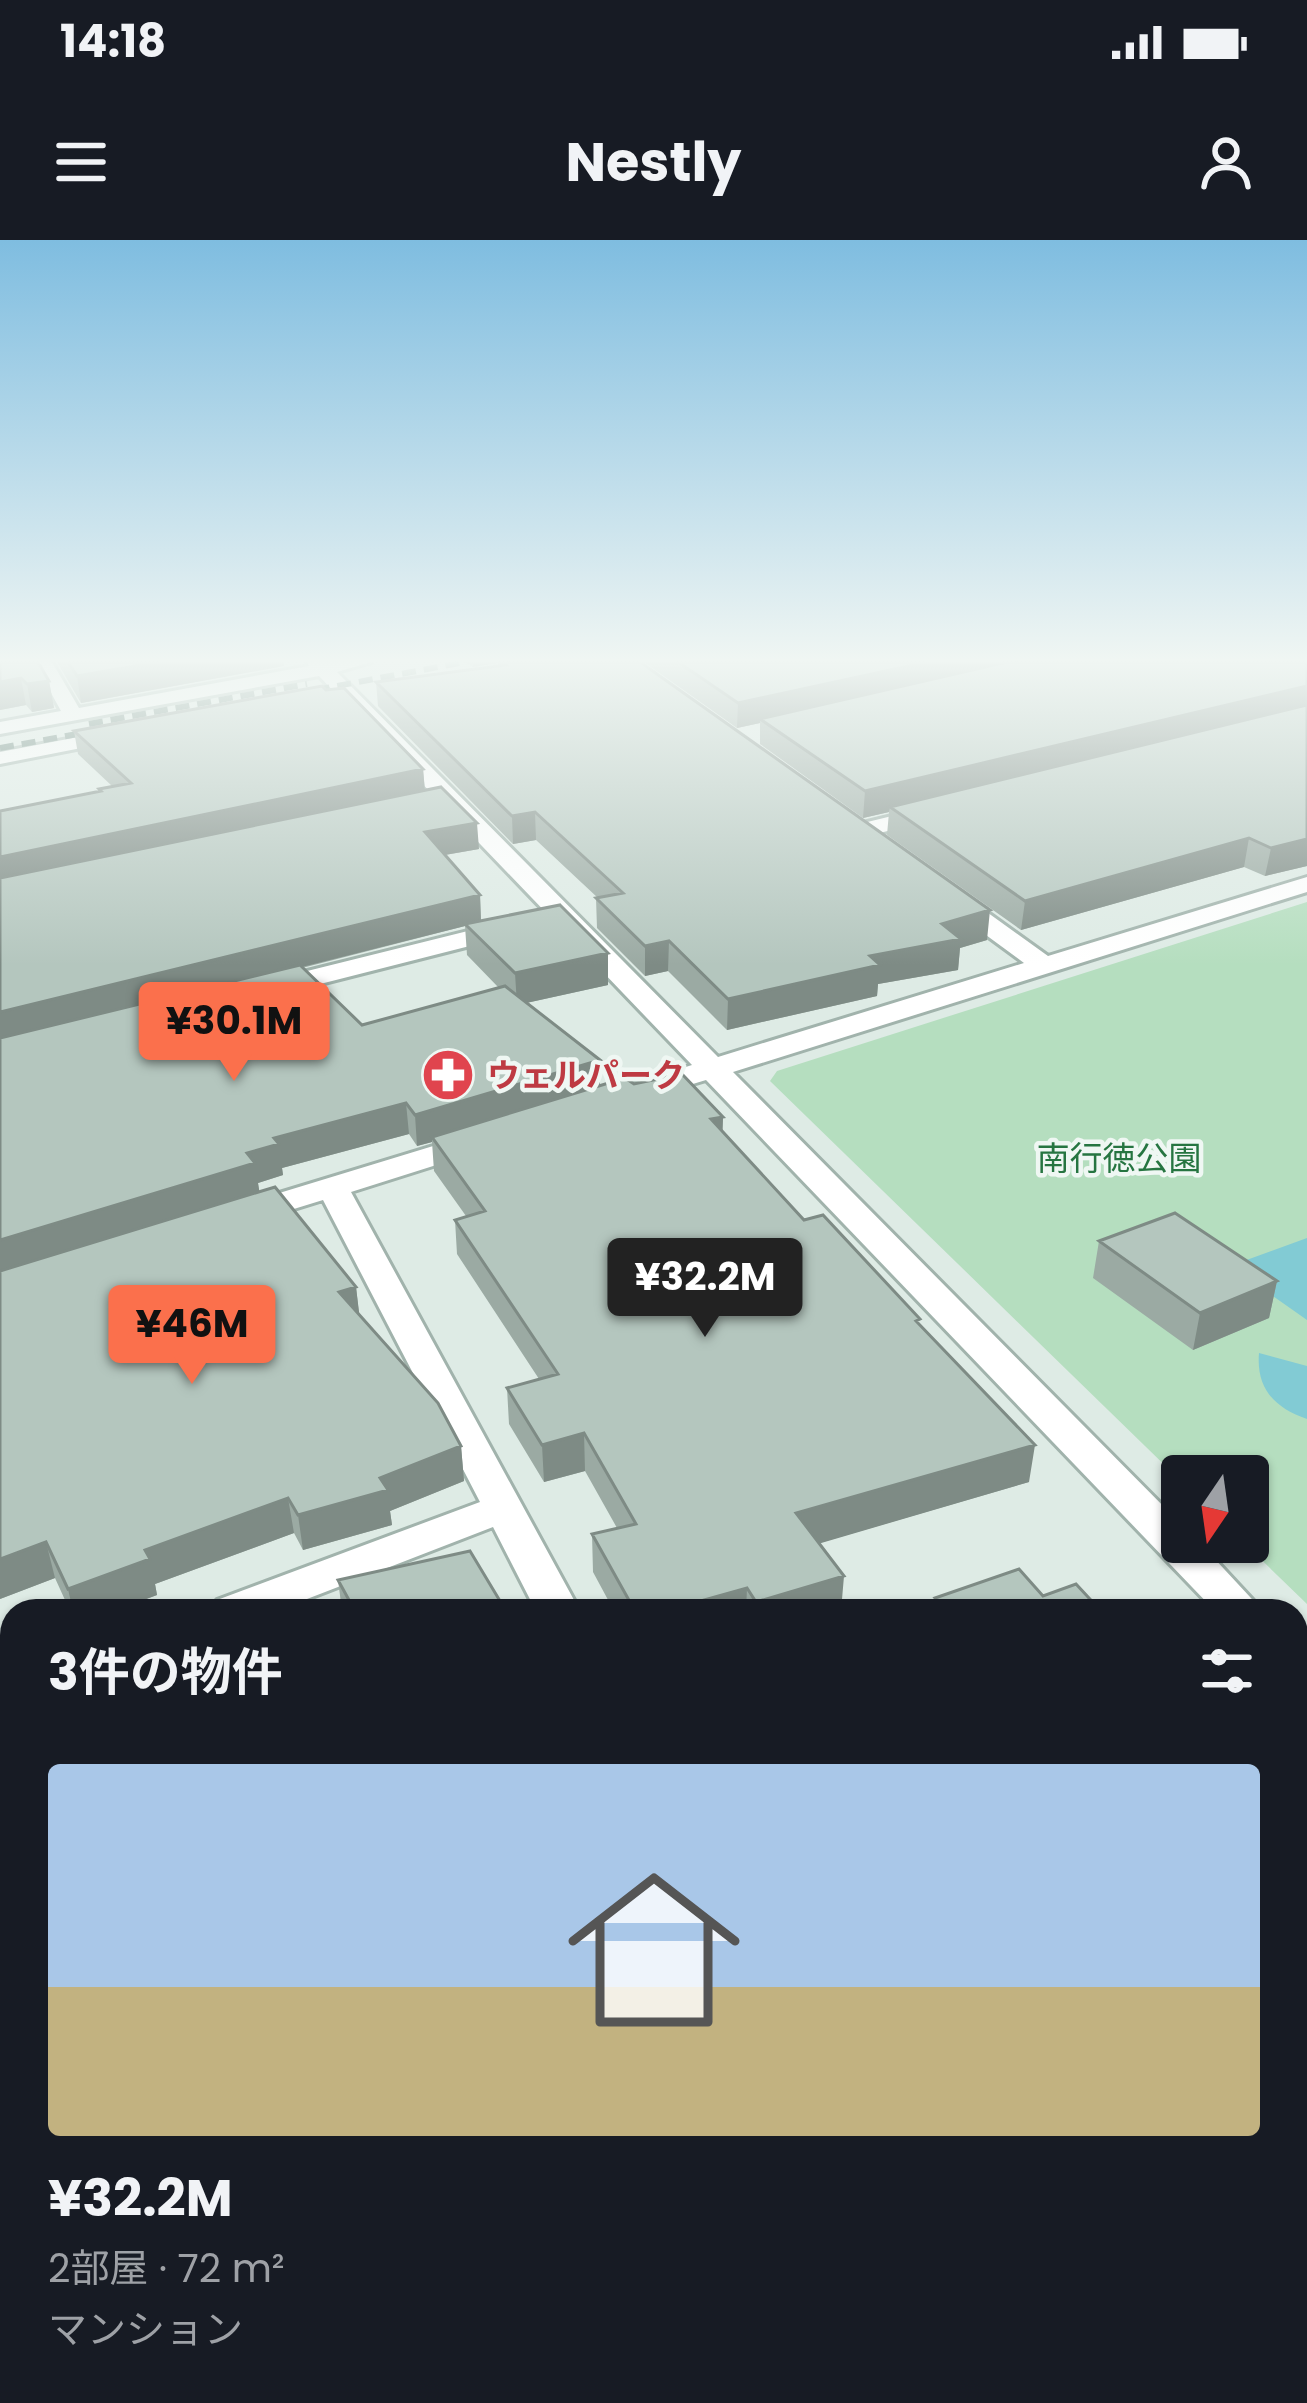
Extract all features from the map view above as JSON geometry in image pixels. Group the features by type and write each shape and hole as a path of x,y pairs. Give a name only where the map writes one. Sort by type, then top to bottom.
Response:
{"street":[{"path":"403,763 435,802 562,916 1229,1599"},
{"path":"859,832 971,803"},
{"path":"613,1099 1307,884"},
{"path":"933,885 1044,964"},
{"path":"232,998 562,916"},
{"path":"200,1228 505,1133"},
{"path":"332,1187 551,1599"},
{"path":"264,1599 502,1509"}],"green space":[{"name":"南行徳公園","path":"1307,902 1307,1599 1265,1563 1269,1563 1269,1455 1161,1455 1161,1462 770,1081 777,1071"}],"water":[{"path":"1307,1238 1307,1320 1230,1266"},
{"path":"1259,1353 1307,1366 1307,1419 1277,1403 1264,1387"}],"building":[{"path":"109,763 417,763 423,769 0,857 0,811 131,783"},
{"path":"458,763 782,763 990,910 942,924 961,939 870,956 880,965 728,999 669,941 645,946 596,898 623,893 535,812 512,816"},
{"path":"824,763 983,763 865,791"},
{"path":"1070,763 1307,763 1307,839 1271,848 1249,838 1025,901 890,807"},
{"path":"441,787 477,823 425,832 480,895 0,1012 0,878"},
{"path":"560,905 608,953 515,973 465,924"},
{"path":"300,965 362,1025 505,986 600,1060 415,1115 406,1103 274,1138 279,1144 247,1153 255,1163 0,1240 0,1038"},
{"path":"682,1074 723,1117 711,1119 804,1220 823,1215 1035,1445 796,1513 844,1576 766,1599 754,1599 747,1588 708,1599 628,1599 592,1534 636,1524 584,1433 542,1445 507,1388 558,1374 455,1220 485,1211 432,1137 625,1078 634,1084"},
{"path":"275,1187 356,1287 339,1292 438,1403 461,1446 380,1478 388,1490 298,1515 288,1498 145,1550 150,1559 68,1589 46,1542 0,1559 0,1271"},
{"path":"1175,1213 1277,1281 1200,1313 1099,1241"},
{"path":"470,1551 499,1599 348,1599 338,1580"},
{"path":"1019,1569 1043,1596 1076,1584 1090,1599 936,1599"}],"place":[{"name":"ウェルパーク","path":"448,1075"}]}
